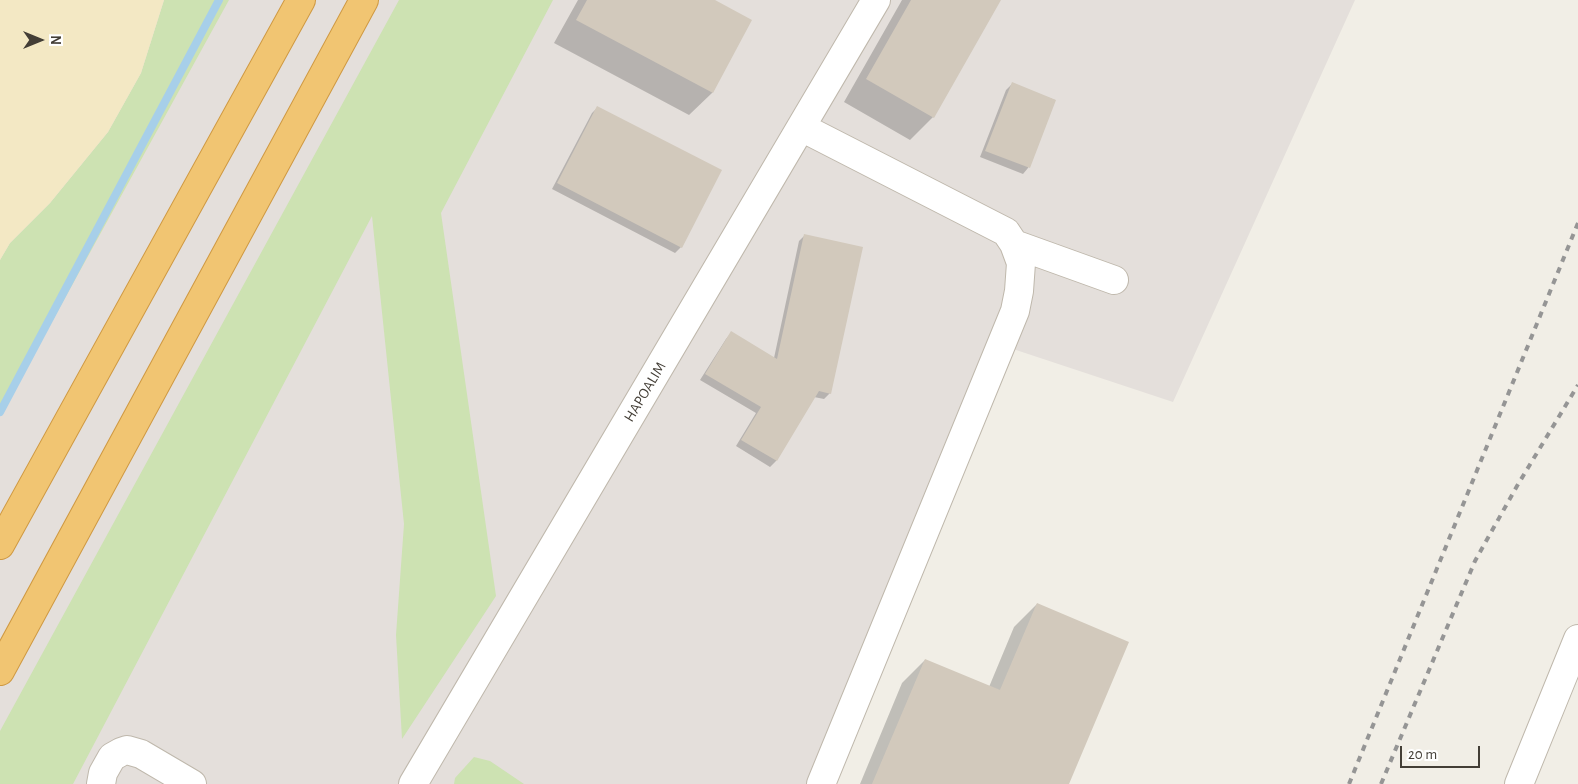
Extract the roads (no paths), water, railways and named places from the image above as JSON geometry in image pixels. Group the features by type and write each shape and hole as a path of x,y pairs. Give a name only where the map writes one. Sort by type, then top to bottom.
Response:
{"highway":[{"path":"0,545 301,0"},
{"path":"0,670 364,0"}],"street":[{"name":"HAPOALIM","path":"413,784 876,0"},
{"path":"801,127 1006,232 1014,244 1021,263 1015,311 821,784"},
{"path":"1014,244 1114,280"},
{"path":"1519,784 1578,639"},
{"path":"101,784 103,773 112,757 127,750 141,754 192,784"}],"waterway":[{"path":"0,412 219,0"}],"railway":[{"path":"1349,784 1578,223"},
{"path":"1381,784 1475,561 1517,486 1578,385"}]}
